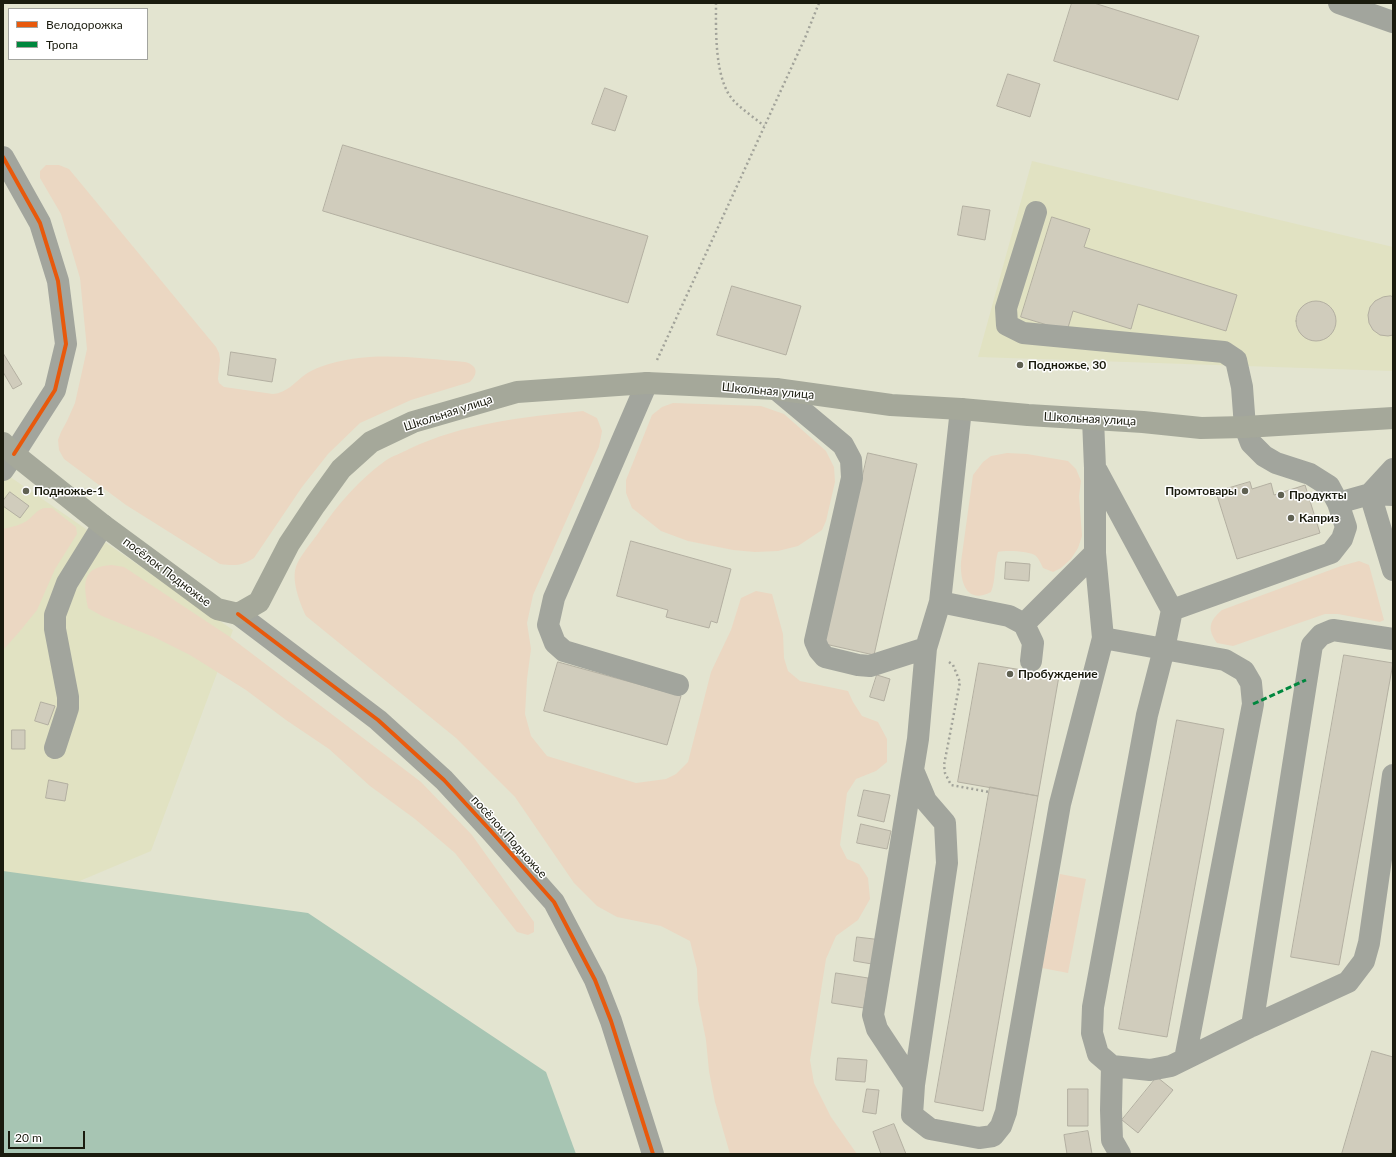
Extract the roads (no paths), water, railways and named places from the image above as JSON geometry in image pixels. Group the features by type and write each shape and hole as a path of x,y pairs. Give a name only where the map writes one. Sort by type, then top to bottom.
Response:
{"main road":[{"name":"Школьная улица","path":"238,614 259,602 289,544 315,504 341,469 371,442 413,422 518,392 647,383 776,389 891,405 1143,422 1201,428 1245,427 1393,418"},
{"name":"посёлок Подножье","path":"7,456 103,524 217,609 238,614"}],"street":[{"path":"1339,3 1393,22"},
{"path":"3,157 40,223 58,280 66,344 55,390 7,456"},
{"path":"1036,212 1006,308 1007,325 1023,333 1224,352 1236,360 1242,387 1245,427 1251,443 1264,456 1276,463 1310,474 1329,486 1338,503 1346,527 1342,540 1331,553 1172,610"},
{"path":"647,383 554,598 548,625 555,643 564,651 678,685"},
{"path":"776,389 843,445 851,460 852,478 816,641 818,650 825,657 858,665 870,666 926,648"},
{"path":"914,1085 877,1029 873,1015 918,739 926,648 940,602 961,409"},
{"path":"913,770 926,801 945,823 947,863 914,1085 912,1114 930,1129 979,1138 993,1136 1001,1126 1007,1104 1060,804 1103,638 1095,554 1096,468 1093,419"},
{"path":"1096,468 1172,610 1148,715 1093,1007 1092,1033 1098,1054 1112,1066 1150,1070 1171,1066 1252,1026 1348,982 1364,961 1369,943 1393,775"},
{"path":"1370,494 1393,469"},
{"path":"1338,503 1370,494 1393,496"},
{"path":"1370,494 1393,570"},
{"path":"55,748 68,708 68,697 55,629 55,615 67,583 103,524"},
{"path":"1024,624 1095,554"},
{"path":"940,602 1009,616 1024,624 1033,643 1031,661"},
{"name":"посёлок Подножье","path":"238,614 384,725 444,780 554,902 595,980 611,1021 653,1154"},
{"path":"1252,1026 1312,645 1321,635 1333,630 1393,639"},
{"path":"1103,638 1225,660 1244,671 1251,683 1253,704 1185,1059"},
{"path":"1112,1066 1112,1140 1120,1154"}],"place":[{"name":"Подножье, 30","path":"1020,365"},
{"name":"Подножье-1","path":"26,491"},
{"name":"Промтовары","path":"1245,491"},
{"name":"Продукты","path":"1281,495"},
{"name":"Каприз","path":"1291,518"},
{"name":"Пробуждение","path":"1010,674"}]}
